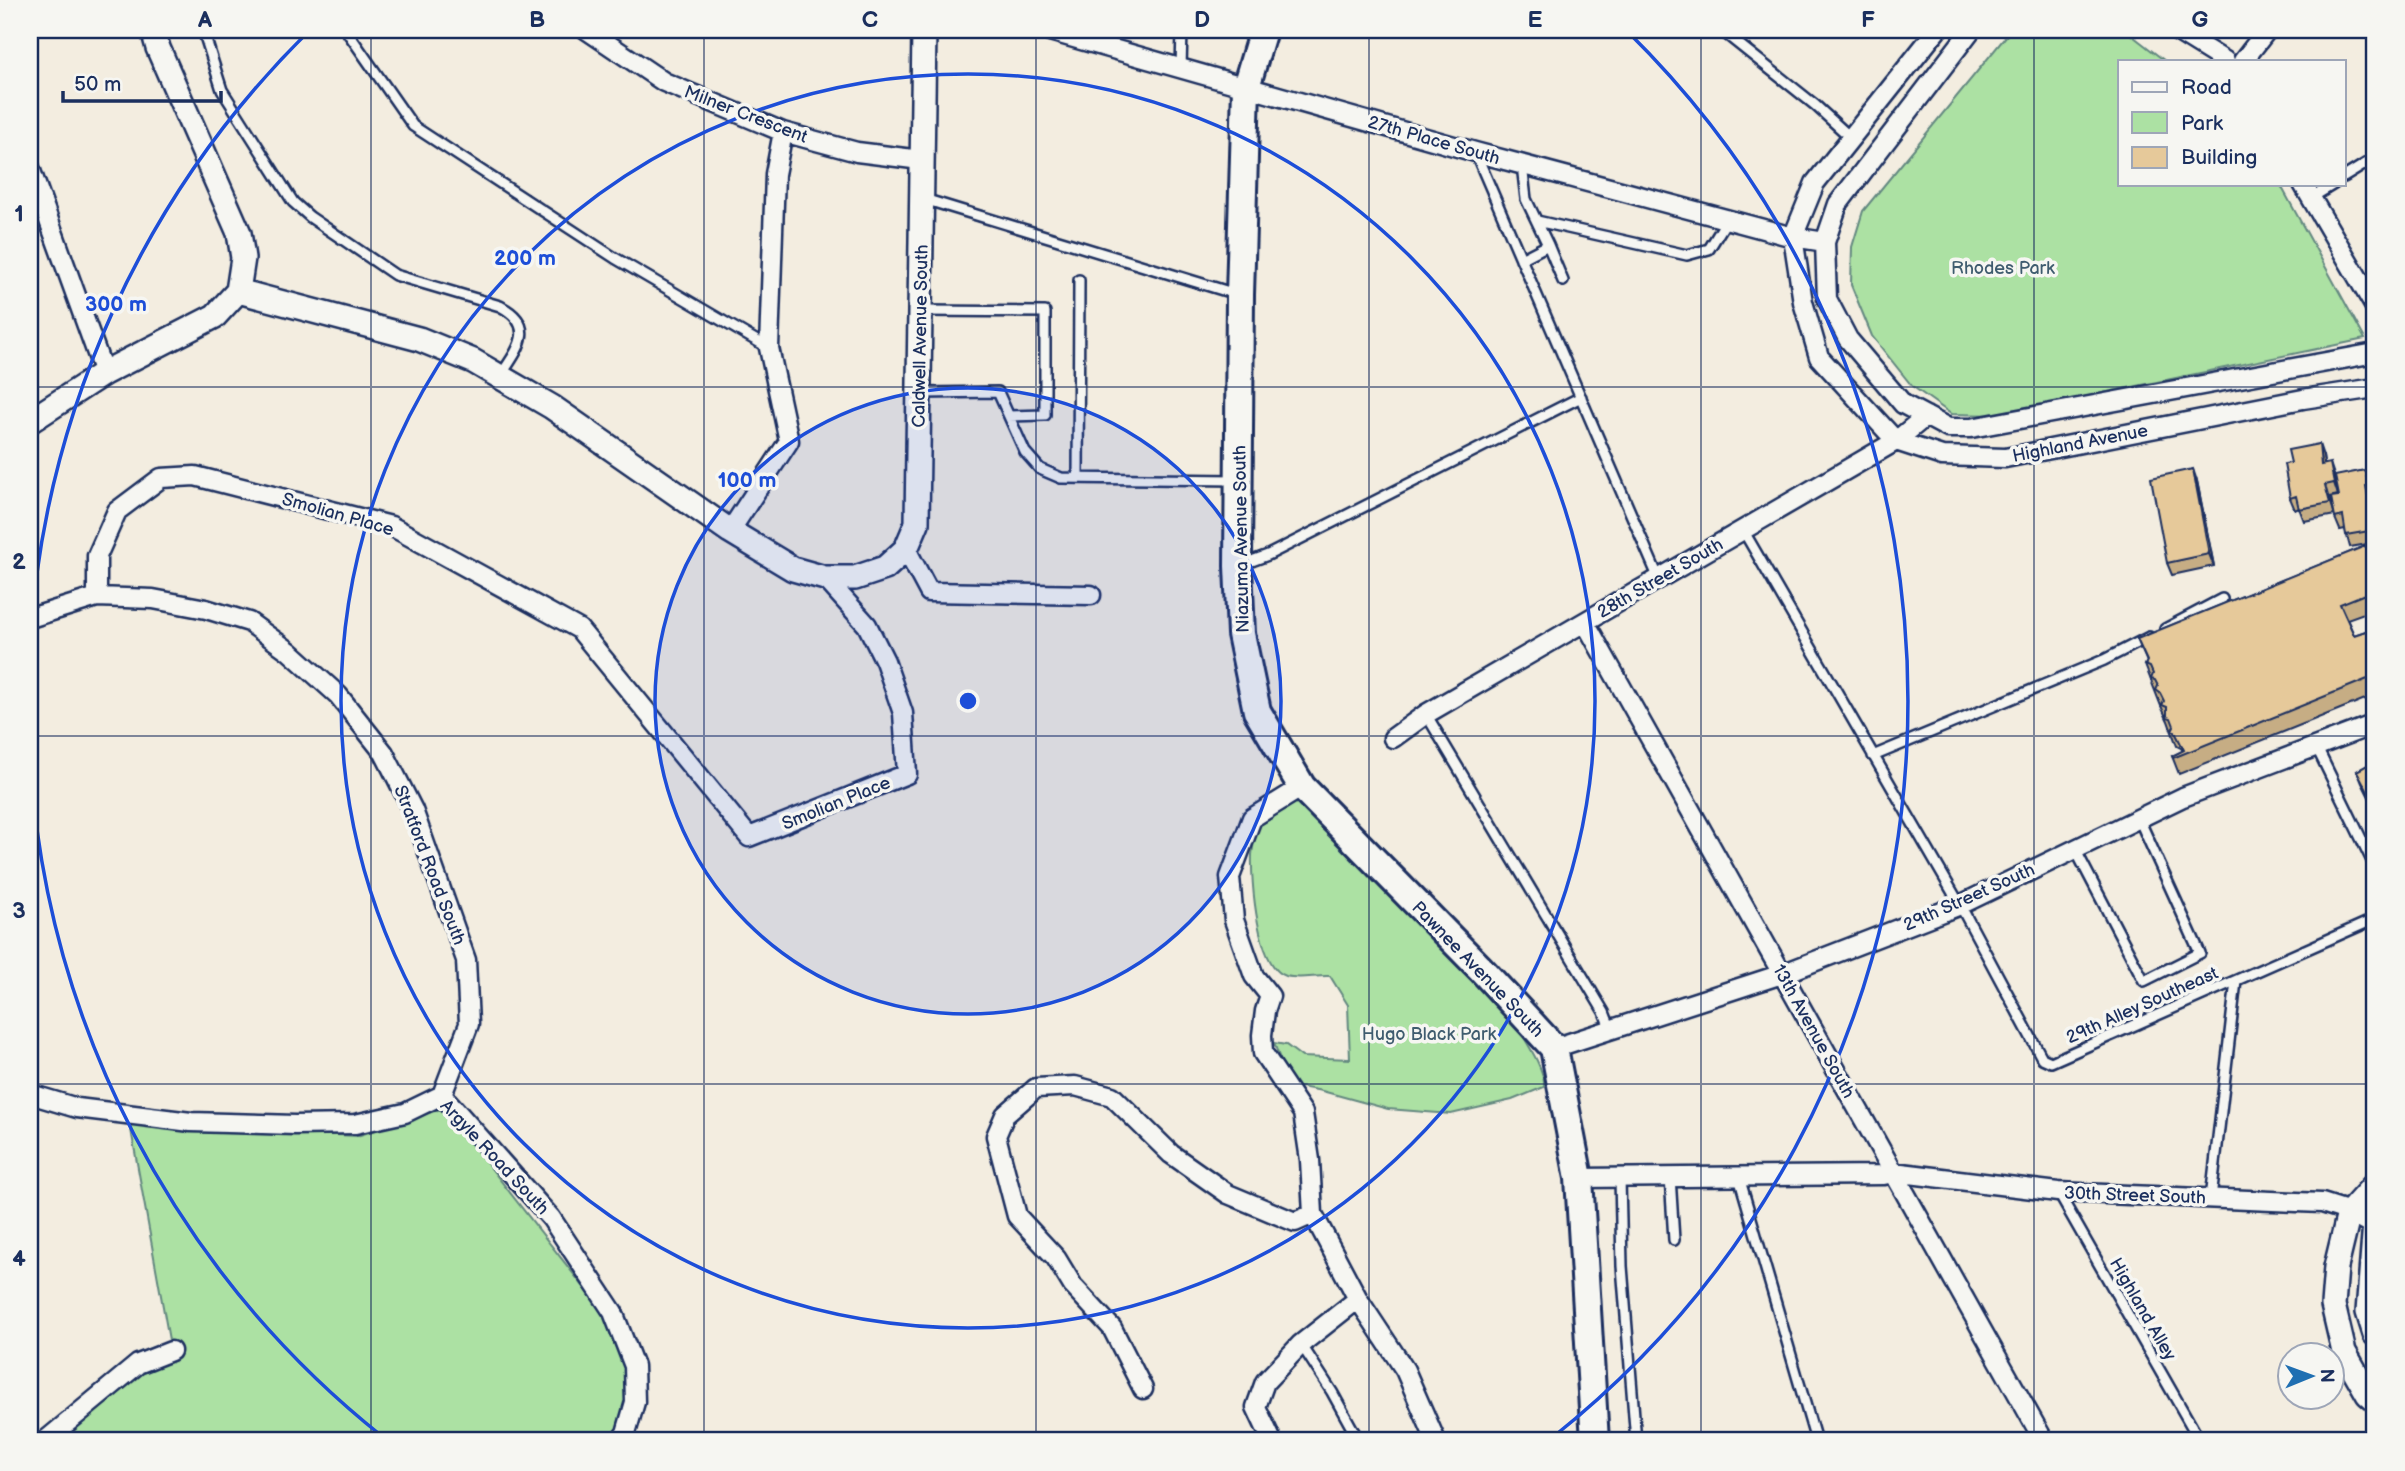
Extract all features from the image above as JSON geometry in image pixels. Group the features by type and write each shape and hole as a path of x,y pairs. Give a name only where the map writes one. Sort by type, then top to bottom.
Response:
{"main road":[{"name":"Niazuma Avenue South","path":"1263,30 1246,87 1240,295 1238,566 1241,634 1257,711 1302,787"},
{"name":"Pawnee Avenue South","path":"1302,787 1480,969 1553,1048 1579,1178 1595,1441"}],"street":[{"path":"30,421 104,373 215,316 238,291 243,258 239,233 158,48 153,30"},
{"name":"Milner Crescent","path":"586,30 664,82 783,132 858,152 921,160"},
{"name":"Caldwell Avenue South","path":"906,549 918,523 924,30"},
{"name":"27th Place South","path":"1045,30 1522,165 1793,237 1825,242"},
{"path":"1793,237 1815,183 1937,30"},
{"name":"Highland Avenue","path":"1971,30 1838,204 1825,242 1827,299 1848,339 1903,404 1948,428 1972,428 2375,353"},
{"path":"2175,30 2223,60"},
{"path":"2244,60 2267,30"},
{"path":"730,531 789,441 769,348 775,174 783,132"},
{"path":"30,168 104,373"},
{"path":"2307,191 2375,307"},
{"name":"Highland Avenue","path":"1793,237 1803,302 1819,357 1896,440 1942,456 2005,458 2303,399 2375,388"},
{"path":"238,291 419,339 473,360 552,408 730,531 793,569 825,578 855,578 885,568 906,549 929,592 1091,595"},
{"name":"28th Street South","path":"1393,738 1426,714 1896,440 1926,416"},
{"name":"Smolian Place","path":"97,597 97,556 117,511 161,478 195,476 391,526 579,629 749,837 907,774 903,713 885,661 867,625 825,578"},
{"name":"Stratford Road South","path":"30,618 97,597 153,598 206,609 250,622 289,651 338,695 384,753 413,810 466,960 469,1024 442,1095"},
{"name":"13th Avenue South","path":"1585,622 2044,1441"},
{"name":"29th Street South","path":"1553,1048 1782,974 1960,905 2183,797 2375,724"},
{"path":"1302,787 1252,818 1230,877 1234,920 1254,976 1270,996 1262,1035 1263,1053 1303,1113 1310,1160 1313,1214 1358,1298 1405,1370 1436,1441"},
{"path":"1143,1389 1112,1328 1073,1286 1056,1258 1017,1216 996,1136 1005,1115 1037,1088 1075,1086 1112,1096 1171,1154 1227,1194 1295,1222 1313,1214"},
{"name":"Argyle Road South","path":"30,1094 78,1108 191,1122 295,1125 355,1124 405,1113 442,1095 551,1218 613,1312 634,1366 635,1402 626,1433 620,1441"},
{"name":"30th Street South","path":"1579,1178 1884,1175 1893,1172 2058,1192 2322,1203 2374,1224"},
{"path":"2375,1184 2349,1213 2336,1268 2333,1305 2344,1352 2368,1394 2375,1401"},
{"path":"2374,1224 2368,1312 2375,1334"},
{"path":"1272,1441 1256,1407 1265,1382 1301,1344 1358,1298"},
{"path":"45,1441 138,1364 171,1351"}],"lane":[{"path":"203,30 222,90 293,202 310,217 395,275 500,306 517,320 523,332 522,341 500,376"},
{"path":"345,30 413,126 615,258 769,348"},
{"path":"1181,68 1182,30"},
{"path":"1721,30 1815,105 1850,137"},
{"path":"1475,152 1659,579"},
{"path":"2346,176 2375,158"},
{"path":"1522,165 1526,199 1563,281"},
{"path":"2307,191 2326,186"},
{"path":"922,199 1240,295"},
{"path":"1537,221 1687,256 1709,249 1727,219"},
{"path":"1521,259 1548,245"},
{"path":"1078,478 1079,280"},
{"path":"920,311 1045,312 1045,415 1009,416"},
{"path":"919,393 998,392 1025,452 1040,469 1061,478 1239,480"},
{"path":"1238,566 1268,555 1581,397"},
{"name":"29th Alley Southeast","path":"1743,530 1960,905 2042,1059 2051,1062 2375,919"},
{"path":"1873,756 2104,660 2222,599"},
{"path":"1426,714 1604,1012 1611,1030"},
{"path":"2317,748 2375,867"},
{"path":"2075,849 2144,981 2200,953 2139,819"},
{"path":"2211,1198 2236,981"},
{"path":"1670,1177 1674,1240"},
{"path":"1739,1177 1816,1441"},
{"path":"1620,1178 1622,1266 1636,1441"},
{"name":"Highland Alley","path":"2058,1192 2200,1441"},
{"path":"1301,1344 1359,1441"}],"green space":[{"name":"Rhodes Park","path":"2011,30 2125,30 2164,60 2118,60 2118,186 2281,186 2365,339 1996,415 1951,414 1912,386 1872,336 1851,285 1852,247 1863,211"},
{"name":"Hugo Black Park","path":"1304,797 1514,1021 1538,1062 1544,1087 1512,1100 1451,1114 1388,1109 1322,1091 1295,1088 1286,1075 1274,1043 1286,1045 1302,1057 1350,1059 1348,1005 1330,976 1291,977 1276,969 1268,957 1258,922 1252,855 1258,822"},
{"path":"444,1108 611,1322 628,1372 625,1415 612,1441 57,1441 138,1372 171,1351 130,1124 357,1136"}],"building":[{"path":"2319,444 2321,465 2330,463 2334,483 2325,485 2330,503 2299,509 2296,496 2290,498 2284,464 2291,463 2288,450"},
{"path":"2193,469 2209,554 2167,563 2151,478"},
{"path":"2365,470 2375,530 2346,535 2343,516 2335,518 2331,497 2339,496 2335,476"},
{"path":"2375,542 2375,590 2340,604 2354,635 2375,628 2375,676 2173,758 2172,756 2184,750 2172,730 2174,726 2171,718 2167,717 2167,707 2162,705 2164,701 2156,690 2158,686 2155,680 2151,679 2153,674 2150,667 2145,665 2147,661 2137,639"},
{"path":"2375,761 2375,805 2357,771"}]}
